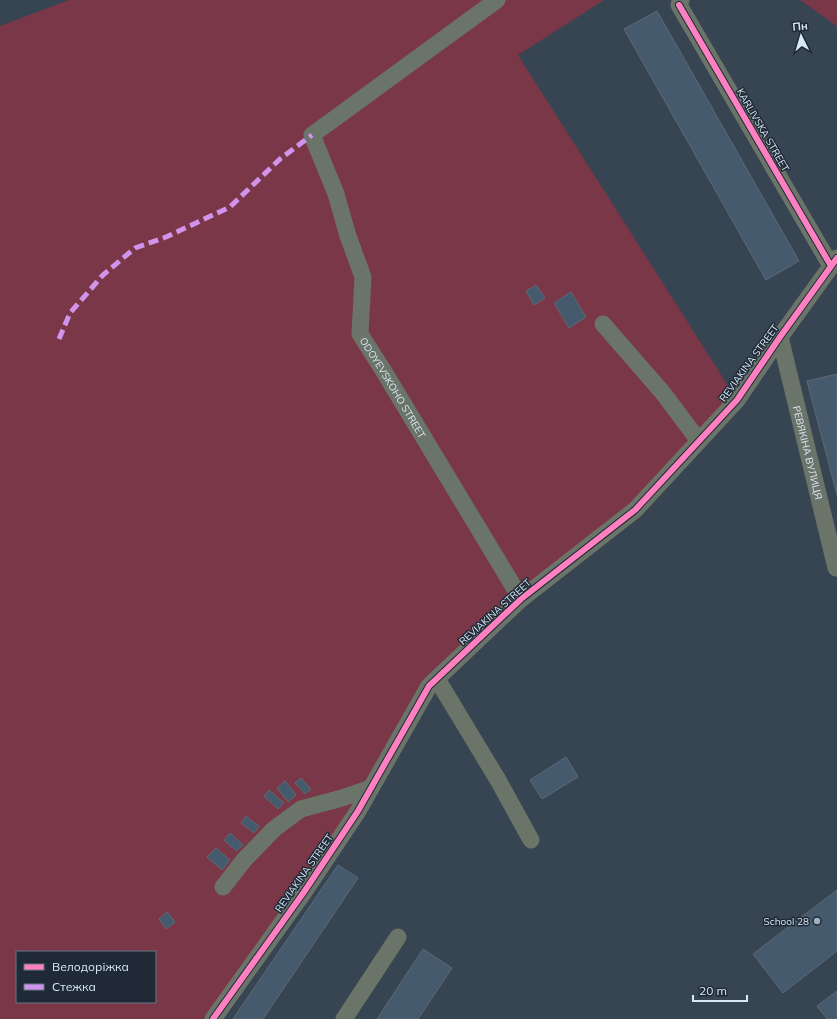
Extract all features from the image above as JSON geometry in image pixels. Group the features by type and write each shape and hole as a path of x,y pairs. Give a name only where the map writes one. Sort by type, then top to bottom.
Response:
{"street":[{"name":"ODOYEVSKOHO STREET","path":"497,0 312,135 336,194 348,236 363,277 360,334 384,370 521,599"},
{"name":"KARLIVSKA STREET","path":"680,2 834,262"},
{"name":"REVIAKINA STREET","path":"213,1019 304,892 358,811 429,686 521,599 635,510 737,400 834,262"},
{"path":"602,324 663,393 699,441"},
{"name":"РЕВЯКІНА ВУЛИЦЯ","path":"780,337 836,568"},
{"path":"437,679 498,780 531,840"},
{"path":"223,887 244,860 274,829 301,810 371,788"},
{"path":"344,1019 398,936"}],"shaded area":[{"path":"69,0 604,0 518,55 737,400 699,441 429,686 213,1019 0,1019 0,26"},
{"path":"800,0 837,0 837,26"}],"building":[{"path":"657,11 799,261 766,280 624,29"},
{"path":"536,285 545,298 534,305 526,291"},
{"path":"571,292 586,317 569,328 554,303"},
{"path":"837,374 837,495 807,381"},
{"path":"566,757 578,777 542,799 530,780"},
{"path":"301,778 311,789 305,794 295,783"},
{"path":"285,781 296,795 288,802 277,788"},
{"path":"269,790 284,803 278,809 264,796"},
{"path":"246,816 259,826 254,833 241,823"},
{"path":"230,833 243,845 236,851 224,840"},
{"path":"216,848 230,860 222,870 207,857"},
{"path":"338,865 358,878 263,1019 233,1019"},
{"name":"School 28","path":"837,890 837,951 783,993 753,954"},
{"path":"167,912 175,922 166,929 159,919"},
{"path":"423,949 452,968 418,1019 377,1019"},
{"path":"837,991 837,1019 827,1019 817,1006"}],"marked path":[{"path":"59,339 70,313 103,275 135,248 166,237 230,207 280,159 312,135"}],"cycle path":[{"path":"679,5 831,266"},
{"path":"213,1019 304,892 358,811 429,686 521,599 635,510 737,400 837,258"}],"place":[{"name":"School 28","path":"817,921"}]}
